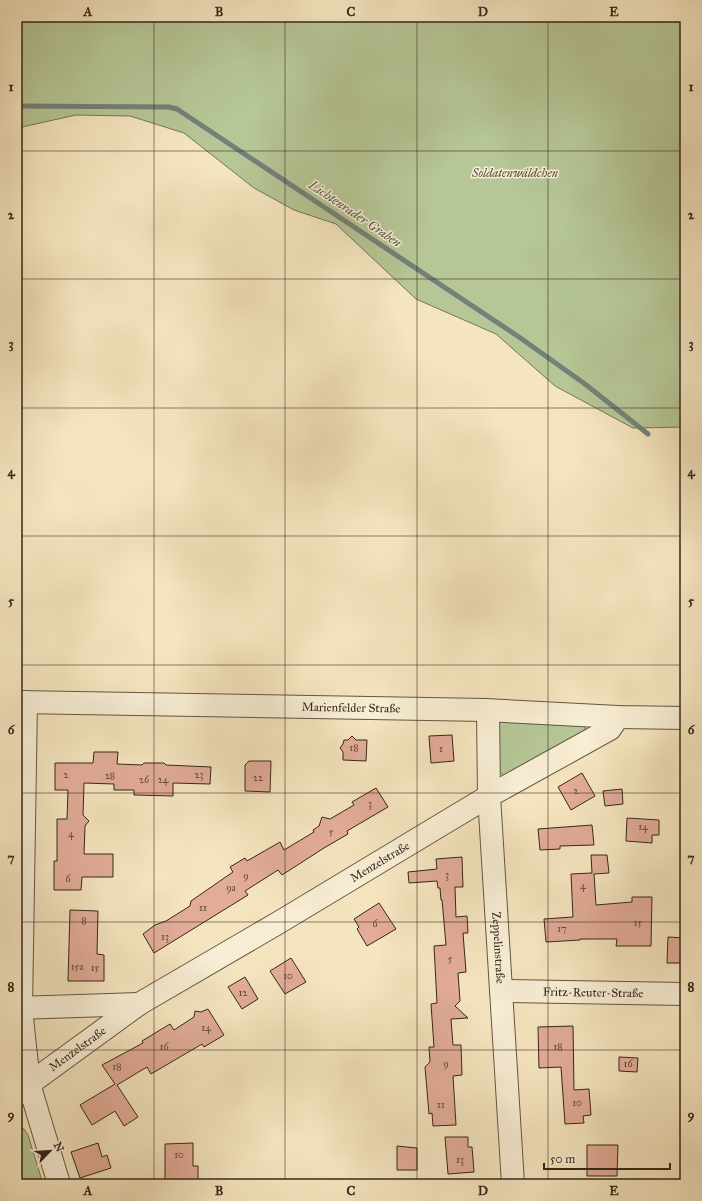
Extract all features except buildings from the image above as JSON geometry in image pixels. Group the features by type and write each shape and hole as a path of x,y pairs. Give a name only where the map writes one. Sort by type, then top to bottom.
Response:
{"street":[{"name":"Marienfelder Straße","path":"22,702 488,710 618,717 685,718"},
{"path":"22,702 19,1008 23,1090 59,1184"},
{"name":"Zeppelinstraße","path":"488,710 489,796 513,1184"},
{"name":"Menzelstraße","path":"23,1090 139,1004 278,923 489,796 610,728 618,717"},
{"name":"Fritz-Reuter-Straße","path":"501,991 685,994"},
{"name":"Menzelstraße","path":"19,1008 139,1004"}],"green space":[{"name":"Soldatenwäldchen","path":"17,17 685,17 685,427 633,428 555,386 496,334 416,299 336,224 294,210 254,188 184,133 130,116 76,115 22,127 17,124"},
{"path":"496,717 583,721 587,735 508,778 497,770"},
{"path":"17,1127 24,1129 28,1135 43,1184 17,1184"}],"waterway":[{"name":"Lichtenrader Graben","path":"17,106 169,107 177,109 519,337 585,384 648,434"}]}
